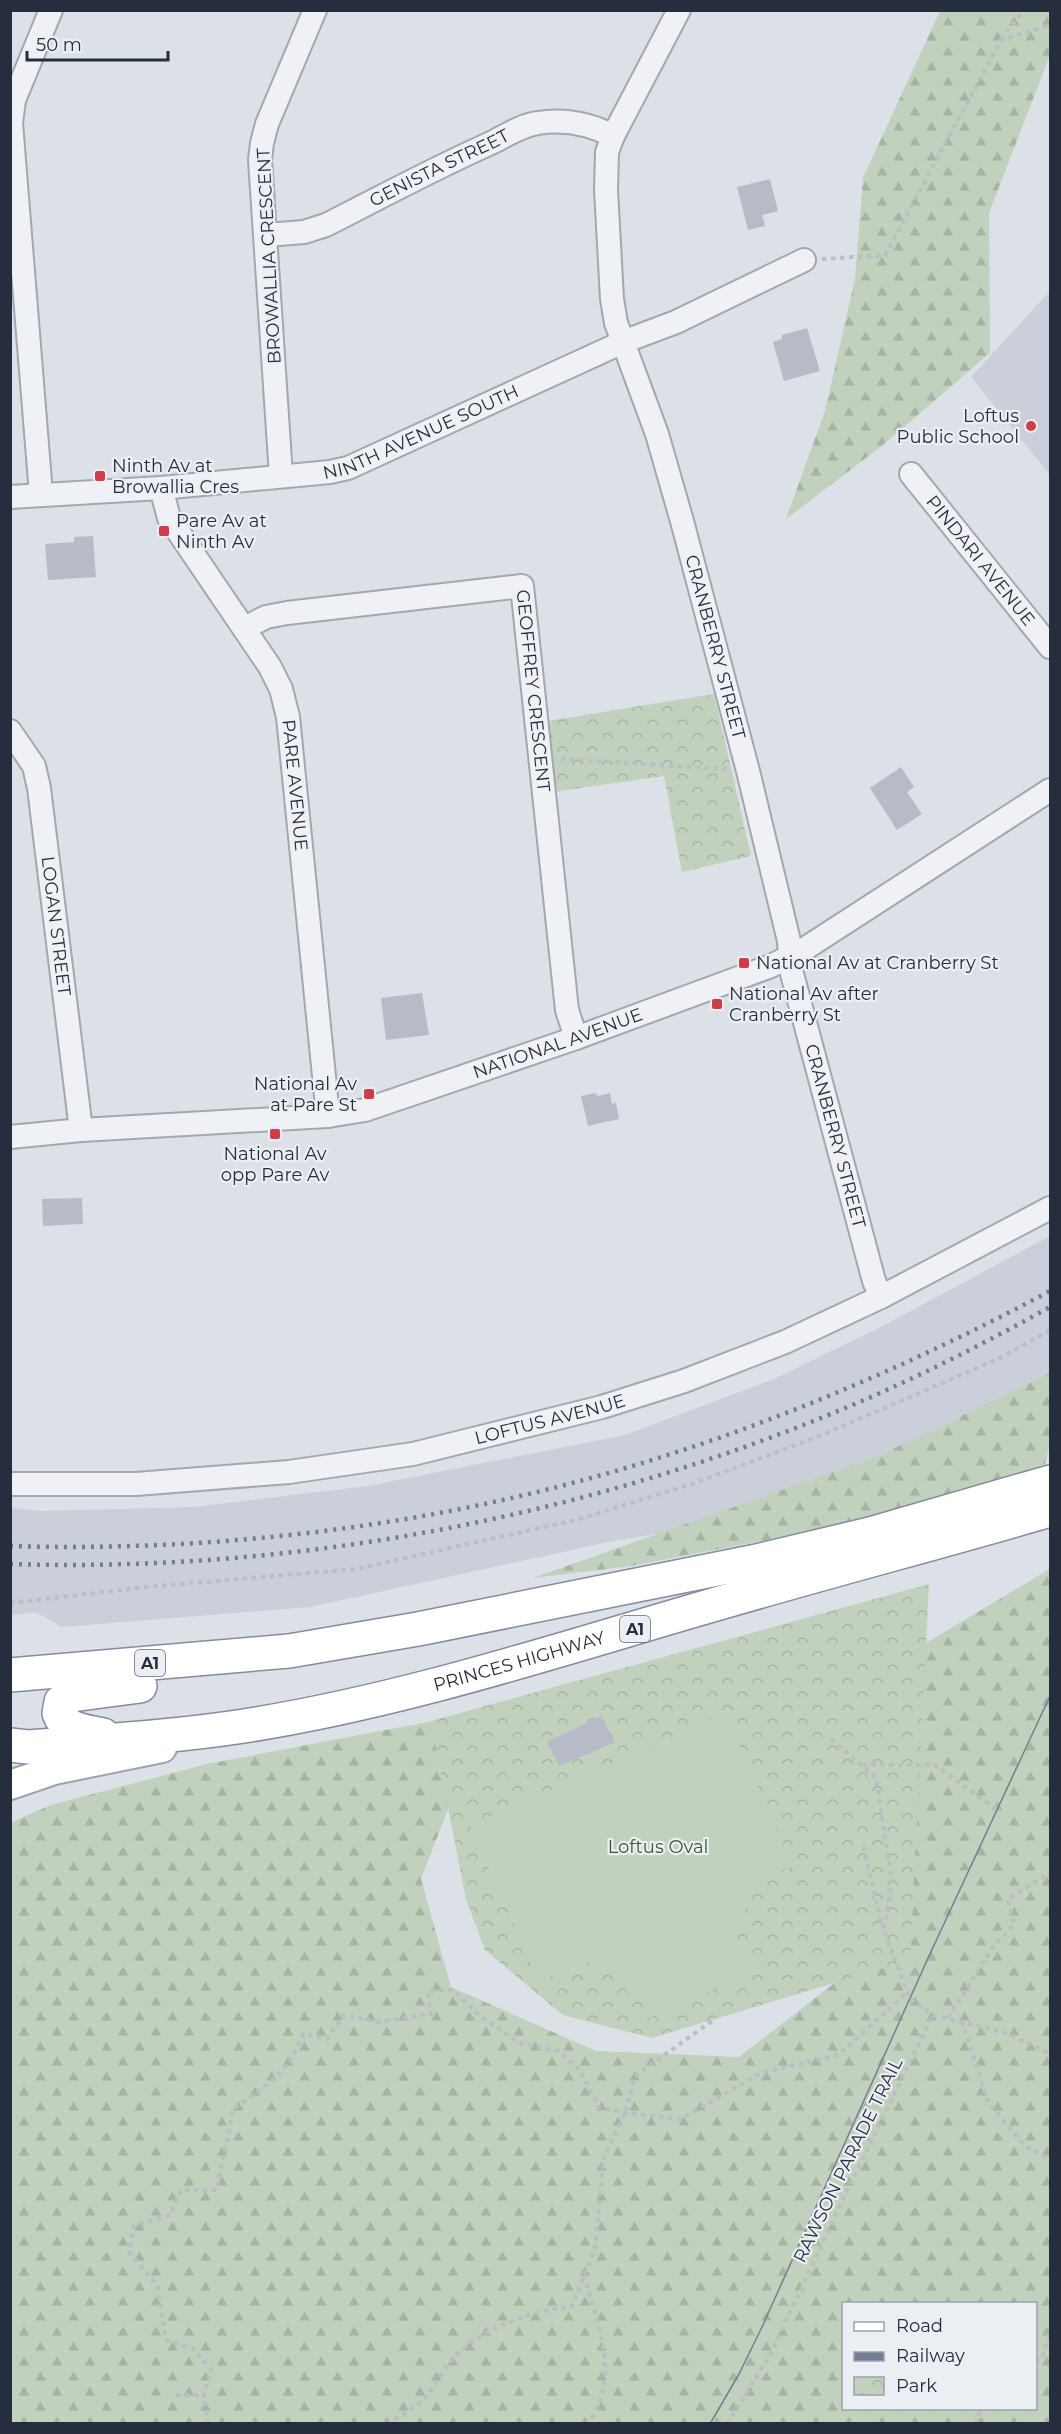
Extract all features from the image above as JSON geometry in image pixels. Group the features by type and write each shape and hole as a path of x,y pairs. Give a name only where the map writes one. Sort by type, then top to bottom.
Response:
{"highway":[{"name":"A1","path":"15,1676 289,1651 546,1605 757,1561 870,1534 1050,1482"},
{"name":"PRINCES HIGHWAY","path":"10,1745 28,1747 215,1730 311,1714 422,1689 1050,1510"},
{"path":"122,1740 68,1726 61,1720 58,1713 61,1702 68,1696 78,1694 206,1676 289,1651"}],"main road":[{"path":"10,1785 54,1770 159,1749 215,1730"}],"street":[{"path":"41,494 11,123 14,100 51,10"},
{"name":"BROWALLIA CRESCENT","path":"281,476 260,160 267,124 315,10"},
{"name":"CRANBERRY STREET","path":"679,10 613,136 608,152 606,190 612,299 616,322 657,434 748,771 789,941 789,957 874,1281 881,1297"},
{"name":"GENISTA STREET","path":"266,235 304,232 326,225 462,156 534,123 555,121 577,124 597,128 613,136"},
{"name":"NINTH AVENUE SOUTH","path":"10,497 161,488 330,472 348,468 623,342 676,322 804,260"},
{"name":"PINDARI AVENUE","path":"911,474 1050,647"},
{"name":"PARE AVENUE","path":"161,488 169,518 245,628 281,689 288,717 328,1116"},
{"name":"GEOFFREY CRESCENT","path":"245,628 266,617 287,613 522,586 567,1011 576,1038"},
{"name":"LOGAN STREET","path":"10,731 34,766 39,788 81,1130"},
{"name":"NATIONAL AVENUE","path":"10,1137 81,1130 328,1116 365,1110 576,1038 771,966 806,948 1050,790"},
{"name":"LOFTUS AVENUE","path":"10,1484 136,1484 289,1472 413,1454 602,1407 684,1381 785,1342 881,1297 1050,1208"}],"path":[{"path":"804,260 885,255 1001,40 1024,10"},
{"path":"1001,40 1050,25"},
{"path":"539,758 748,771"},
{"path":"10,1603 146,1587 356,1569 576,1520 695,1483 822,1435 1000,1358 1050,1330"},
{"path":"831,1739 876,1778 892,1882 884,1932"},
{"path":"861,1765 935,1765 997,1810"},
{"path":"863,1847 884,1932 910,1999 933,2015 1006,2033 1050,2053"},
{"path":"948,2018 993,1947 1014,1925 1008,1899 1050,1873"},
{"path":"208,2424 204,2395 211,2369 192,2348 166,2340 158,2285 129,2252 134,2226 170,2216 181,2190 217,2190 219,2168 230,2127 231,2110 274,2079 291,2060 304,2034 327,2038 344,2015 379,2022 431,2014 428,1991 453,1990 479,2015 519,2043 558,2051 579,2069 599,2107 625,2114 680,2119 761,2073 838,2055 907,1993"},
{"name":"RAWSON PARADE TRAIL","path":"727,2424 770,2355 933,2015"},
{"path":"387,2424 404,2414 427,2395 449,2363 474,2340 503,2324 530,2314 572,2306 595,2248 604,2156 625,2114 635,2076 712,2021"},
{"path":"962,2021 988,2102 1025,2146 1050,2159"},
{"path":"584,2274 604,2346 605,2385 594,2416 588,2424"},
{"path":"1037,2361 1042,2358 1050,2332"},
{"path":"176,2396 204,2395"},
{"path":"976,2424 983,2410"}],"shaded area":[{"name":"Loftus Public School","path":"1050,291 1050,475 971,377"},
{"path":"1050,1236 1050,1373 878,1456 664,1533 618,1540 310,1607 62,1627 36,1612 11,1615 10,1508 42,1511 195,1507 368,1486 625,1435 774,1379 881,1327"}],"green space":[{"path":"940,11 1050,11 1050,55 989,213 990,353 883,445 786,519 825,411 855,279 863,178"},
{"path":"714,694 751,856 682,872 664,776 552,792 541,722"},
{"path":"1050,1373 1050,1442 1045,1464 856,1523 631,1566 533,1578 878,1456"},
{"path":"1050,1569 1050,2423 11,2423 10,1823 51,1805 207,1764 486,1711 421,1879 451,1987 596,2051 739,2057 864,1960 896,1661"},
{"name":"Loftus Oval","path":"929,1584 910,1960 652,2038 563,2015 485,1950 466,1899 431,1721"},
{"path":"725,1713 793,1866 752,1885 746,1909 734,1933 751,1973 648,2018 631,1979 613,1975 585,1961 540,1982 470,1826"}],"building":[{"path":"770,179 778,211 762,215 765,226 748,230 737,187"},
{"path":"807,328 820,371 784,381 773,342 782,339 782,335"},
{"path":"93,536 96,577 48,580 45,544 74,542 74,537"},
{"path":"901,767 914,787 907,792 922,814 897,830 870,788"},
{"path":"422,993 429,1035 386,1040 381,998"},
{"path":"595,1093 598,1096 610,1093 612,1104 616,1103 619,1119 588,1126 581,1096"},
{"path":"82,1198 83,1224 43,1226 42,1199"},
{"path":"601,1716 615,1742 559,1766 547,1742"}],"tram line":[{"path":"710,2424 739,2374 762,2327 929,1956 1050,1696"}],"railway":[{"path":"10,1546 158,1545 307,1533 381,1523 527,1494 657,1459 829,1396 941,1346 1050,1291"},
{"path":"10,1564 117,1564 225,1559 332,1547 439,1530 544,1507 648,1479 750,1445 850,1406 951,1359 1050,1307"}],"place":[{"name":"Loftus Public School","path":"1031,426"},
{"name":"Ninth Av at Browallia Cres","path":"100,476"},
{"name":"Pare Av at Ninth Av","path":"164,531"},
{"name":"National Av at Cranberry St","path":"744,963"},
{"name":"National Av after Cranberry St","path":"717,1004"},
{"name":"National Av at Pare St","path":"369,1094"},
{"name":"National Av opp Pare Av","path":"275,1134"}]}
